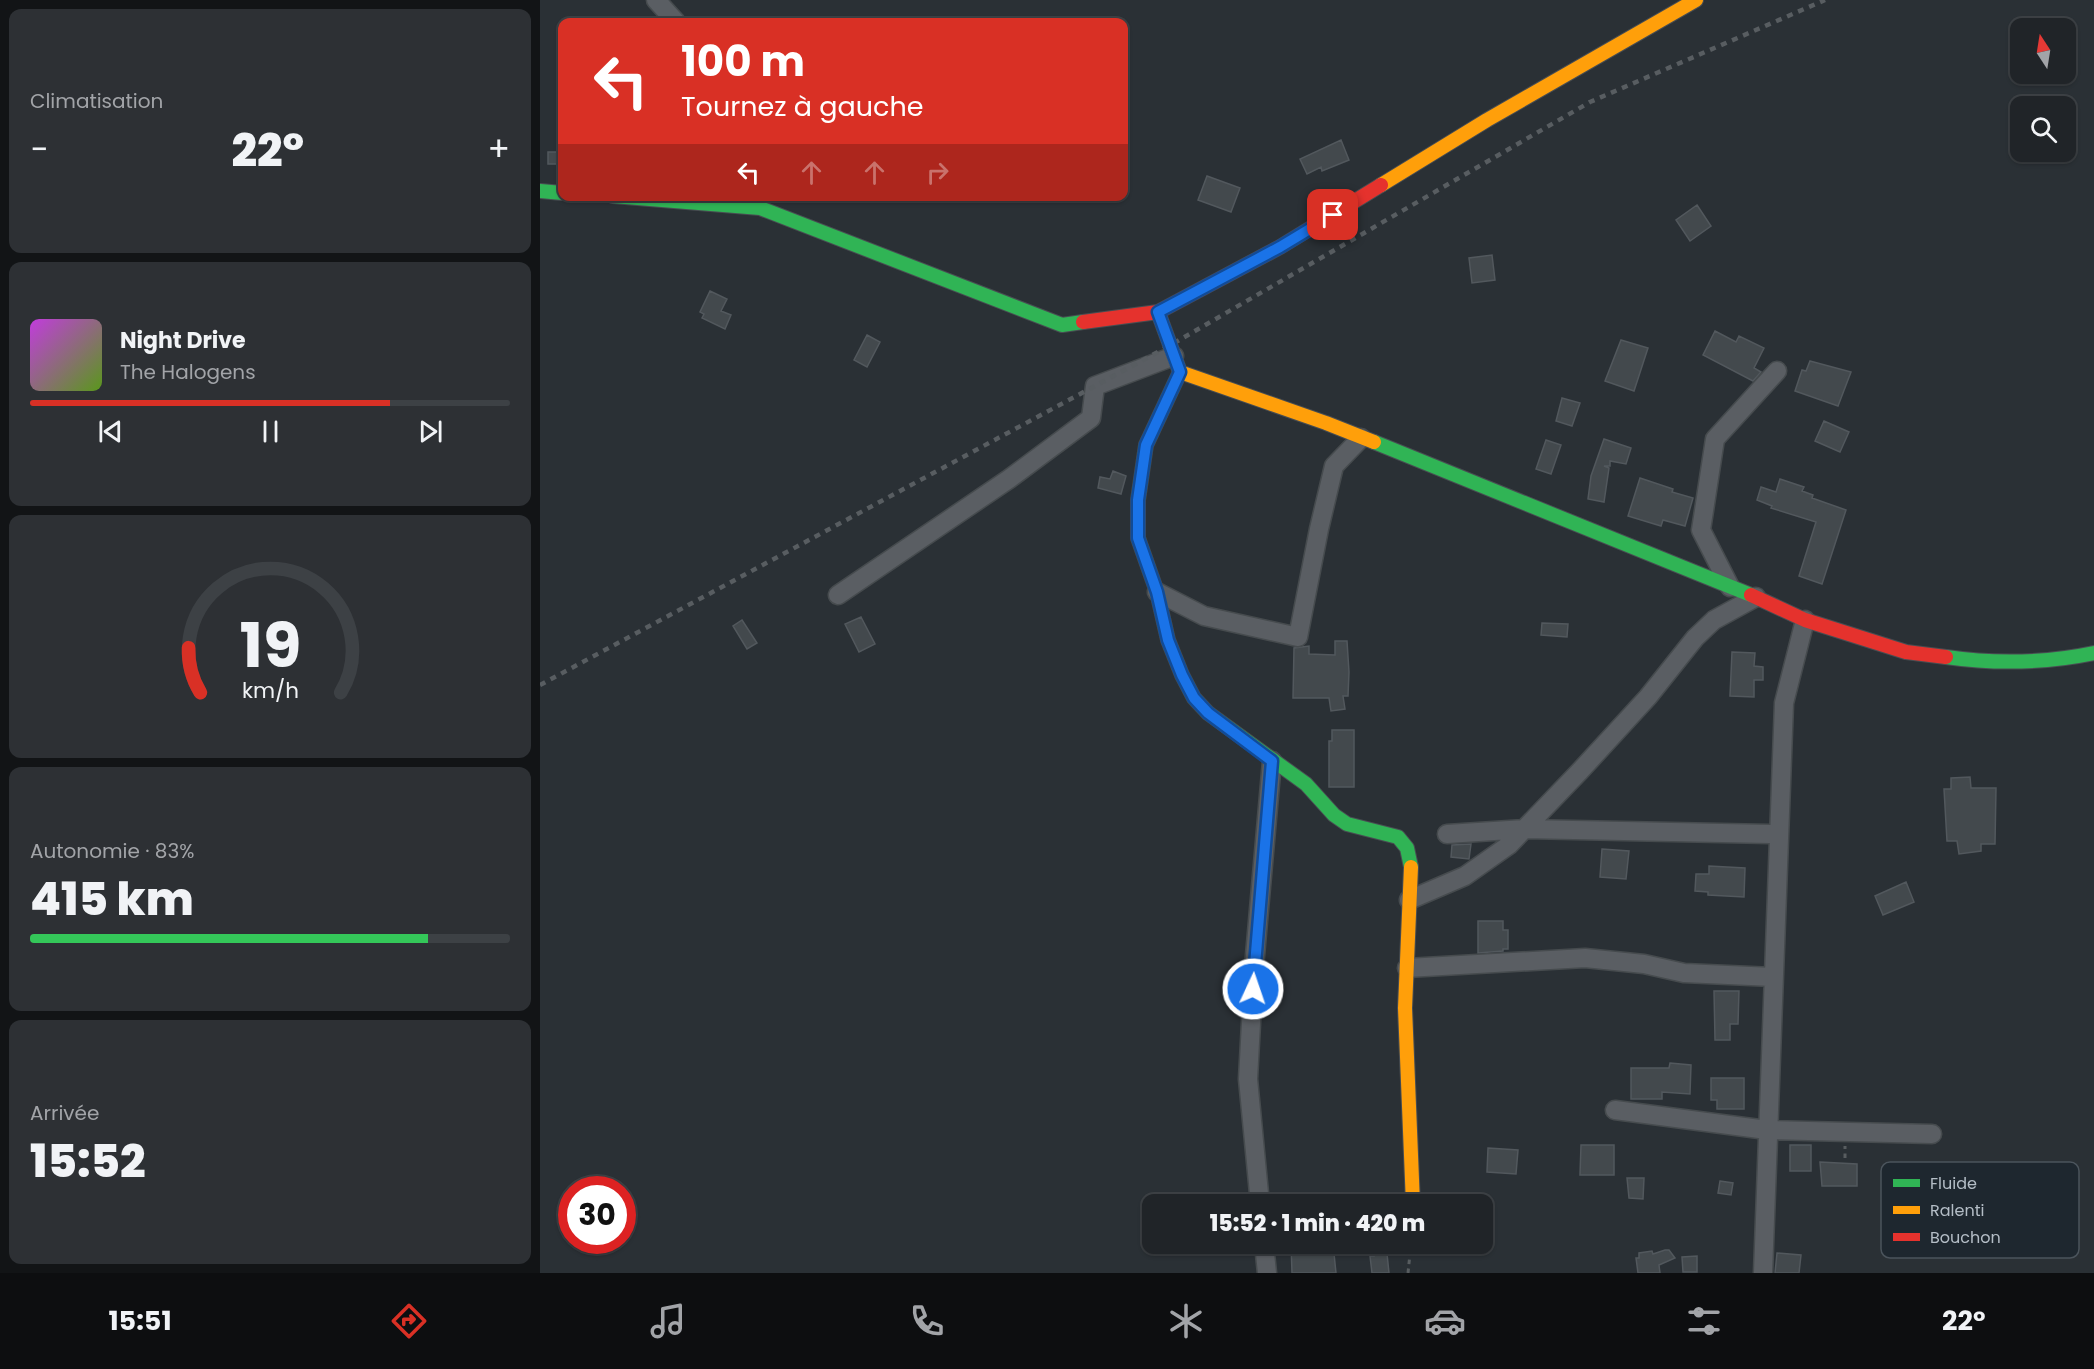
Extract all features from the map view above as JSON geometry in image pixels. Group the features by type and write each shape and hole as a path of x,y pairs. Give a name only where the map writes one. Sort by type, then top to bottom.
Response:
{"street":[{"path":"656,0 672,18"},
{"path":"734,201 758,202 1062,325 1158,312 1280,247 1487,120 1696,0"},
{"path":"540,191 558,193"},
{"path":"1158,312 1177,364 1146,445 1138,500 1138,538 1157,592 1168,640 1182,675 1194,698 1208,713 1306,784 1334,815 1347,824 1398,837 1409,851 1411,861 1405,1008 1413,1194"},
{"path":"837,595 1009,479 1091,418 1095,386 1177,364 1756,597 1805,620 1906,652 1966,660 2060,660 2094,653"},
{"path":"1730,587 1701,530 1715,439 1777,371"},
{"path":"1157,592 1204,616 1298,637 1334,466 1361,438"},
{"path":"1409,900 1465,876 1509,845 1648,697 1695,638 1714,620 1756,597"},
{"path":"1763,1273 1784,703 1805,620"},
{"path":"1259,1194 1248,1079 1254,967 1272,761"},
{"path":"1447,834 1525,829 1770,834"},
{"path":"1407,968 1585,958 1644,964 1684,974 1773,976"},
{"path":"1615,1110 1767,1130 1932,1134"},
{"path":"1265,1254 1267,1273"}],"path":[{"path":"1408,1273 1410,1254"}],"building":[{"path":"1341,140 1349,160 1322,171 1321,167 1307,174 1300,159"},
{"path":"548,152 558,152 558,164 548,164"},
{"path":"1207,176 1240,188 1231,212 1198,200"},
{"path":"1697,205 1711,226 1690,241 1676,220"},
{"path":"1492,255 1495,280 1472,283 1469,258"},
{"path":"710,291 727,299 721,311 731,315 725,329 702,318 704,314 700,312"},
{"path":"1715,331 1736,342 1739,336 1764,348 1754,368 1761,372 1753,381 1703,355"},
{"path":"867,335 880,342 867,367 854,360"},
{"path":"1621,340 1648,348 1634,391 1605,381"},
{"path":"1810,361 1851,372 1838,406 1795,391 1802,370 1806,371"},
{"path":"1562,398 1580,403 1572,426 1556,421"},
{"path":"1824,421 1849,432 1840,452 1815,441"},
{"path":"1604,439 1631,448 1626,464 1610,461 1610,466 1604,466 1609,468 1604,502 1588,499 1591,476"},
{"path":"1546,440 1561,445 1551,474 1536,469"},
{"path":"1113,471 1126,476 1121,494 1098,488 1100,477 1110,479"},
{"path":"1640,478 1673,489 1672,492 1693,498 1685,526 1663,520 1661,526 1628,516"},
{"path":"1780,479 1804,487 1802,491 1813,495 1812,498 1846,510 1822,584 1799,576 1816,522 1771,508 1772,506 1757,500 1761,487 1776,492"},
{"path":"861,617 875,644 859,652 845,624"},
{"path":"742,620 757,643 747,649 733,626"},
{"path":"1542,623 1568,624 1567,637 1541,635"},
{"path":"1335,641 1347,641 1349,672 1348,696 1343,696 1345,709 1331,711 1329,698 1293,698 1294,648 1309,646 1309,654 1335,655"},
{"path":"1732,652 1755,653 1754,666 1763,667 1763,680 1754,680 1754,697 1730,696"},
{"path":"1332,730 1354,730 1354,787 1329,787 1329,741 1332,741"},
{"path":"1970,777 1971,788 1996,788 1995,844 1981,844 1981,851 1959,854 1957,841 1947,841 1944,789 1951,789 1951,778"},
{"path":"1471,844 1469,859 1451,857 1452,845"},
{"path":"1602,849 1629,851 1626,879 1600,877"},
{"path":"1709,866 1745,868 1744,897 1708,895 1708,892 1695,891 1696,874 1709,874"},
{"path":"1906,882 1914,902 1883,915 1875,896"},
{"path":"1478,921 1503,921 1503,930 1508,930 1508,949 1478,953"},
{"path":"1714,991 1739,991 1738,1024 1730,1024 1730,1040 1715,1040"},
{"path":"1670,1063 1691,1065 1690,1094 1662,1092 1662,1099 1631,1099 1631,1068 1669,1068"},
{"path":"1711,1078 1744,1078 1744,1109 1717,1109 1717,1100 1711,1100"},
{"path":"1581,1145 1614,1145 1614,1175 1580,1175"},
{"path":"1790,1145 1811,1145 1811,1171 1790,1171"},
{"path":"1488,1148 1518,1150 1516,1174 1487,1172"},
{"path":"1820,1162 1857,1164 1857,1186 1822,1186"},
{"path":"1627,1178 1644,1178 1643,1199 1629,1198"},
{"path":"1720,1181 1733,1183 1731,1195 1718,1193"},
{"path":"1669,1250 1675,1258 1659,1265 1660,1273 1638,1273 1636,1258 1639,1258 1639,1253 1652,1251 1653,1254"},
{"path":"1777,1253 1801,1255 1799,1273 1775,1273"},
{"path":"1291,1254 1334,1254 1336,1273 1292,1273"},
{"path":"1374,1254 1387,1254 1389,1273 1372,1273 1370,1256 1374,1256"},
{"path":"1697,1256 1697,1272 1683,1272 1682,1257"}],"railway":[{"path":"540,685 1169,346 1590,102 1825,0"}],"traffic: fast":[{"path":"540,191 558,193"},
{"path":"674,201 760,208 1062,325 1083,322"},
{"path":"1180,372 1146,445 1138,500 1138,538 1157,592 1168,640 1182,675 1194,698 1208,713 1306,784 1334,815 1347,824 1398,837 1407,848 1411,867"},
{"path":"1374,442 1751,595"},
{"path":"1946,657 1983,661 2020,661 2058,659 2094,653"}],"traffic: slow":[{"path":"1381,185 1487,120 1696,0"},
{"path":"1158,312 1180,372 1374,442"},
{"path":"1411,867 1405,1008 1413,1194"}],"traffic: jam":[{"path":"1083,322 1158,312 1280,247 1381,185"},
{"path":"1751,595 1805,620 1906,652 1946,657"}],"route":[{"path":"1253,989 1272,761 1208,713 1194,698 1182,675 1168,640 1157,592 1138,538 1138,500 1146,445 1180,372 1158,312 1280,247 1333,215"}]}
